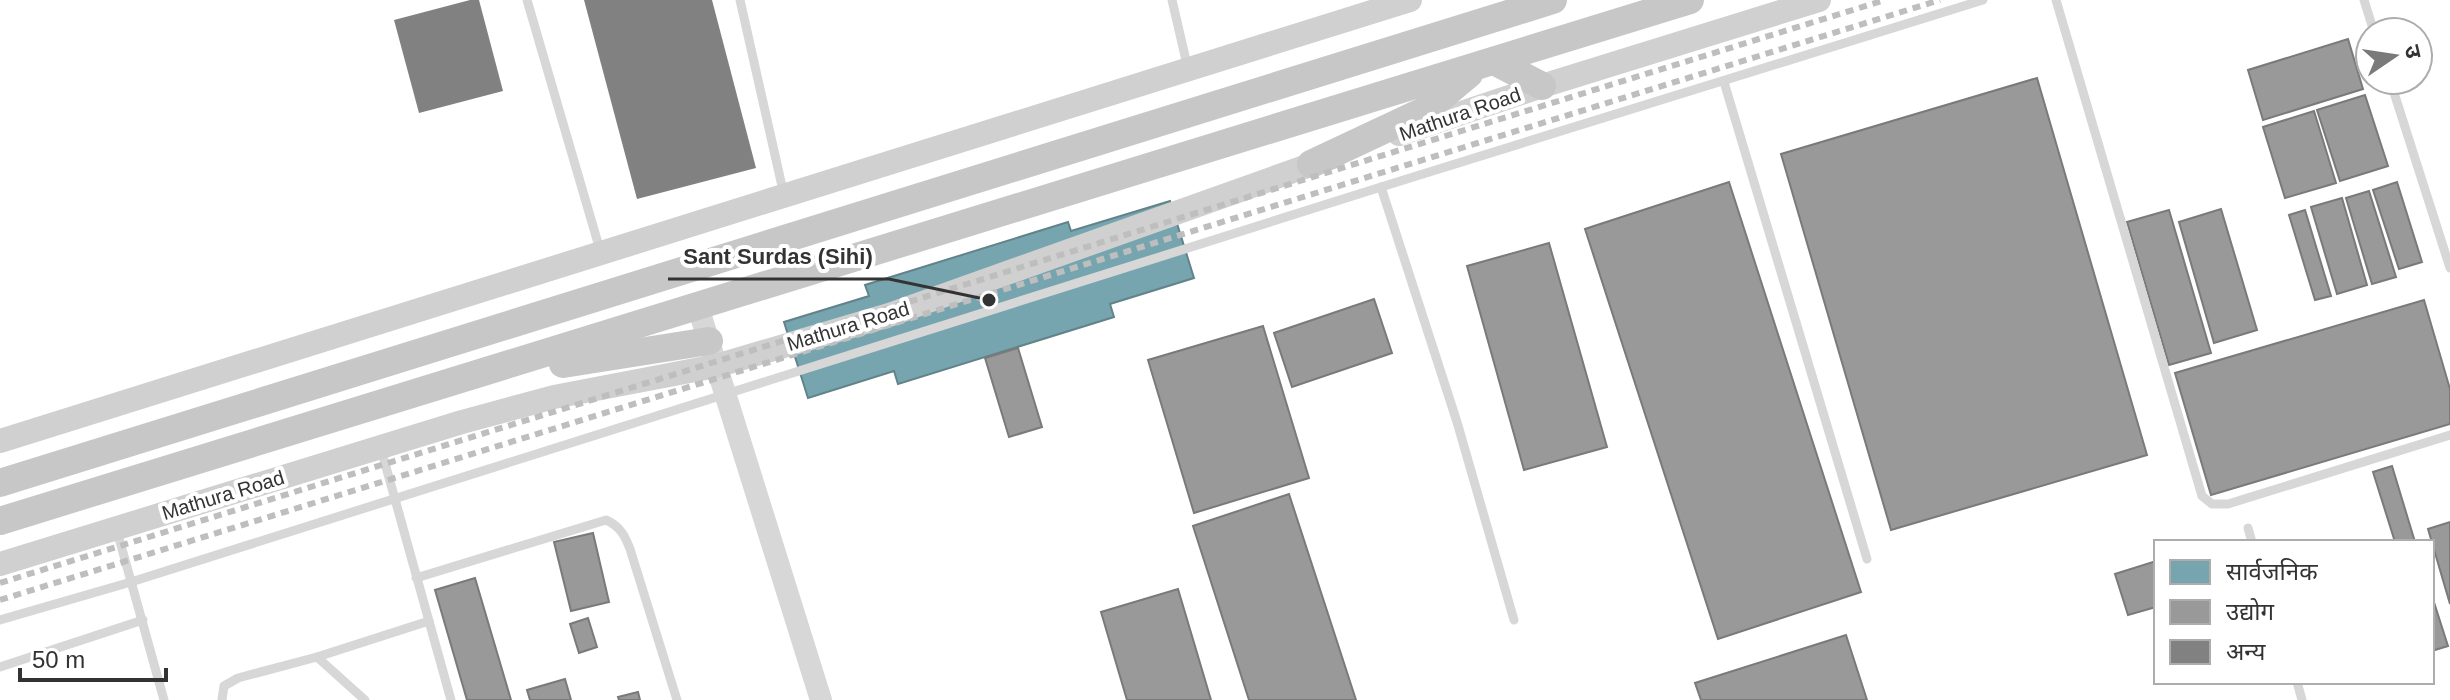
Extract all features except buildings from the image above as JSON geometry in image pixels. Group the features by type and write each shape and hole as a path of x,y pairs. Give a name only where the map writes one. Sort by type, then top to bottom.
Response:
{"highway":[{"path":"0,483 1553,0"},
{"name":"Mathura Road","path":"0,521 1690,0"},
{"path":"1311,164 1426,110 1486,63 1542,86"},
{"path":"461,380 712,353"}],"main road":[{"path":"0,441 1410,0"},
{"name":"Mathura Road","path":"0,564 554,397 712,353 889,315 1311,164 1542,86 1819,0"}],"street":[{"path":"698,307 821,700"}],"lane":[{"path":"527,0 601,253"},
{"path":"740,0 784,195"},
{"path":"1172,0 1188,69"},
{"path":"0,620 131,582 1983,0"},
{"path":"2056,0 2202,496 2212,504 2228,504 2450,435"},
{"path":"1724,82 1867,559"},
{"path":"2395,96 2450,268"},
{"path":"1381,187 1457,422 1514,620"},
{"path":"380,447 451,700"},
{"path":"416,578 606,520 614,523 624,533 630,549 677,700"},
{"path":"116,528 164,700"},
{"path":"2248,528 2251,540"},
{"path":"0,667 143,620"},
{"path":"222,700 224,686 238,678 317,657 429,621"},
{"path":"317,657 365,700"}],"railway":[{"path":"0,583 1885,0"},
{"path":"0,600 1940,0"}],"place":[{"name":"Sant Surdas (Sihi)","path":"989,300"}]}
